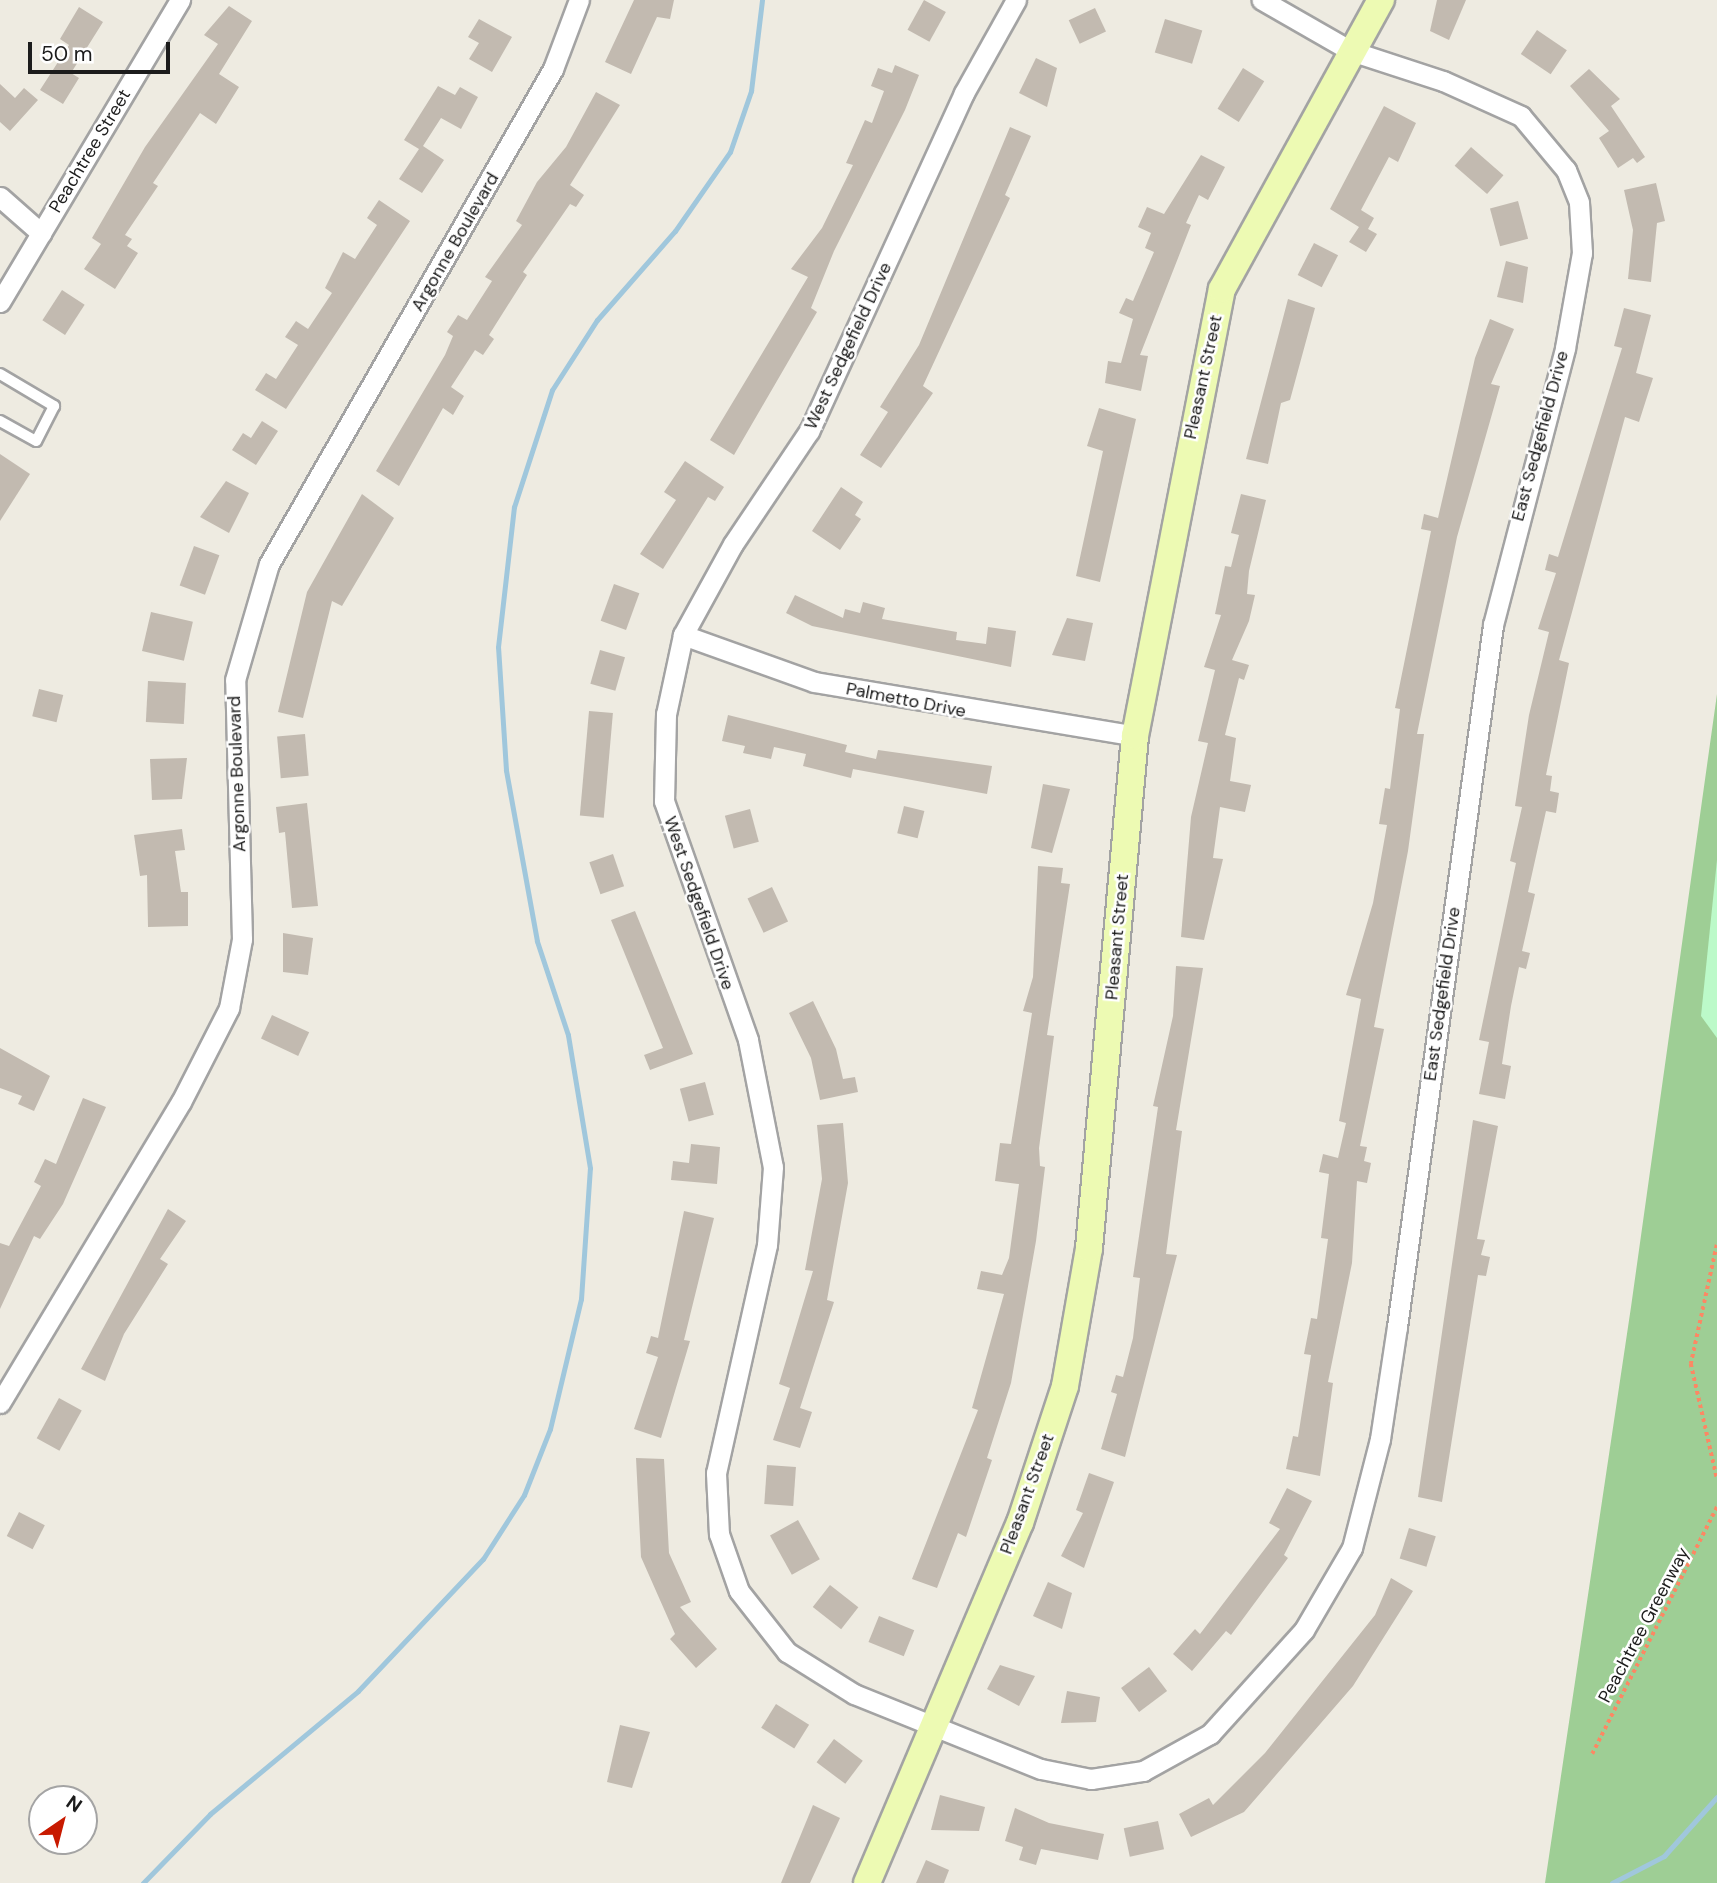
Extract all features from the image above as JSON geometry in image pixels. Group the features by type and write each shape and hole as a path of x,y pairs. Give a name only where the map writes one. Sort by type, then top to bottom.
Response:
{"street":[{"name":"Peachtree Street","path":"0,302 180,0"},
{"name":"Argonne Boulevard","path":"0,1403 181,1102 229,1008 242,939 235,680 260,584 554,69 579,0"},
{"name":"West Sedgefield Drive","path":"933,1728 854,1694 788,1652 739,1591 719,1534 716,1473 767,1245 773,1167 748,1040 664,801 666,714 683,635 733,544 809,431 964,93 1016,0"},
{"path":"1262,0 1351,51"},
{"name":"Pleasant Street","path":"867,1883 1020,1523 1065,1386 1089,1248 1135,736 1222,289 1381,0"},
{"name":"East Sedgefield Drive","path":"933,1728 1074,1777 1116,1777 1168,1762 1210,1734 1304,1630 1338,1580 1367,1498 1397,1327 1493,625 1565,348 1583,227 1566,170 1521,116 1443,81 1351,51"},
{"path":"0,197 41,233"},
{"name":"Palmetto Drive","path":"683,635 814,682 1135,736"}],"lane":[{"path":"0,374 54,406 36,441 0,421"}],"path":[{"path":"1717,1245 1691,1364 1717,1478"},
{"name":"Peachtree Greenway","path":"1592,1754 1717,1507"}],"green space":[{"path":"1717,694 1717,1883 1545,1883 1631,1307"},
{"path":"1717,860 1717,1038 1701,1016"}],"building":[{"path":"634,0 674,0 670,19 657,17 631,74 605,62"},
{"path":"924,0 946,12 929,42 908,30"},
{"path":"1437,0 1466,0 1449,40 1430,31"},
{"path":"229,6 252,21 219,74 239,87 216,124 200,113 153,183 158,186 125,235 132,239 127,246 138,253 115,289 84,269 101,244 92,238 145,147 218,44 204,35"},
{"path":"79,7 103,22 71,73 79,78 63,104 40,90 69,45 60,39"},
{"path":"1095,8 1106,32 1080,44 1069,20"},
{"path":"479,19 512,37 492,72 469,59 479,43 468,37"},
{"path":"1165,19 1202,30 1192,64 1155,52"},
{"path":"1537,30 1567,50 1551,74 1521,54"},
{"path":"1036,58 1057,68 1047,107 1019,93"},
{"path":"895,65 919,75 905,110 834,251 811,308 817,312 734,455 710,440 808,277 791,269 822,228 853,165 846,163 865,120 872,123 884,91 871,86 878,68 892,73"},
{"path":"1243,68 1264,81 1239,122 1218,109"},
{"path":"1589,69 1620,99 1611,106 1645,157 1637,163 1633,158 1618,168 1599,138 1609,131 1570,86"},
{"path":"0,84 15,98 24,88 38,100 10,131 0,122"},
{"path":"438,86 455,95 460,87 478,97 461,129 441,118 423,146 444,160 422,193 399,179 419,149 404,140"},
{"path":"596,92 620,105 570,185 584,195 576,207 570,204 523,272 527,275 489,335 494,339 483,355 475,350 451,387 464,396 453,415 443,408 399,486 376,471 445,355 453,336 447,332 458,315 467,320 492,281 485,277 522,225 516,221 537,182 566,147"},
{"path":"1384,106 1416,123 1398,162 1389,157 1361,210 1374,218 1368,229 1377,234 1366,252 1349,242 1359,227 1330,209"},
{"path":"1010,127 1031,136 1005,195 1010,198 923,386 933,393 881,468 860,455 888,412 880,407 919,345"},
{"path":"1471,147 1503,175 1487,194 1455,166"},
{"path":"1201,155 1225,167 1208,200 1199,195 1186,223 1191,225 1140,355 1148,356 1141,391 1105,383 1108,361 1121,363 1133,319 1119,313 1126,298 1133,301 1154,252 1145,248 1151,233 1138,227 1147,207 1164,214"},
{"path":"1656,183 1665,221 1657,223 1651,282 1628,279 1633,230 1624,190"},
{"path":"379,200 410,221 286,409 255,390 266,373 276,379 298,345 285,337 296,321 308,329 332,293 325,288 343,252 355,259 377,225 367,218"},
{"path":"1518,201 1528,239 1500,246 1490,209"},
{"path":"1314,243 1338,255 1322,287 1298,275"},
{"path":"1506,261 1528,267 1523,303 1497,297"},
{"path":"62,290 85,305 65,335 42,320"},
{"path":"1288,299 1315,308 1290,400 1281,403 1268,464 1246,459"},
{"path":"1624,308 1651,315 1636,373 1653,378 1639,422 1625,417 1559,660 1569,663 1546,775 1552,776 1550,791 1559,793 1556,813 1546,811 1528,892 1535,894 1522,951 1530,953 1526,969 1519,967 1511,1006 1502,1064 1511,1066 1505,1099 1479,1094 1489,1042 1479,1040 1516,863 1510,861 1522,807 1515,806 1529,715 1549,632 1538,629 1556,573 1545,570 1549,554 1558,557 1622,348 1614,346"},
{"path":"1490,319 1514,329 1491,384 1500,386 1457,537 1417,734 1424,734 1408,851 1374,1027 1384,1029 1360,1146 1367,1147 1364,1161 1371,1163 1367,1183 1357,1181 1352,1263 1328,1382 1333,1383 1320,1476 1286,1469 1293,1436 1298,1437 1311,1355 1304,1354 1311,1318 1317,1319 1328,1239 1321,1238 1329,1174 1319,1172 1323,1154 1338,1158 1346,1123 1339,1121 1361,999 1346,995 1373,903 1387,825 1379,824 1385,788 1390,789 1400,709 1395,708 1431,531 1421,529 1424,514 1438,518 1475,358"},
{"path":"1099,408 1136,419 1100,582 1076,576 1103,451 1087,446"},
{"path":"262,421 278,431 256,465 232,450 243,433 251,438"},
{"path":"0,454 30,474 0,521"},
{"path":"685,461 724,487 715,501 708,497 663,569 640,554 676,500 664,492"},
{"path":"226,481 249,493 229,533 200,517"},
{"path":"841,487 863,502 855,515 861,519 840,550 812,531"},
{"path":"362,494 394,518 342,606 332,601 303,718 278,712 307,592"},
{"path":"1241,494 1266,500 1249,571 1247,594 1255,595 1249,621 1232,660 1249,665 1244,680 1239,678 1225,735 1236,738 1230,781 1251,785 1245,812 1220,807 1213,858 1223,859 1204,940 1181,937 1191,817 1208,743 1198,741 1215,670 1204,667 1221,615 1215,614 1225,566 1231,567 1239,535 1231,533"},
{"path":"194,546 219,555 205,595 180,585"},
{"path":"614,584 639,593 626,630 601,621"},
{"path":"795,595 843,618 845,609 860,613 863,602 885,608 882,619 957,632 956,640 986,644 988,627 1016,631 1011,667 812,626 786,613"},
{"path":"151,612 193,622 184,661 142,651"},
{"path":"1067,618 1093,623 1085,661 1052,655"},
{"path":"600,650 625,657 615,691 590,684"},
{"path":"148,681 186,683 184,724 146,722"},
{"path":"39,689 63,695 56,722 32,716"},
{"path":"589,711 613,713 604,818 580,816"},
{"path":"728,715 847,745 845,752 876,759 878,750 992,766 987,794 853,769 851,778 803,766 806,754 774,747 771,759 743,753 745,746 722,741"},
{"path":"305,734 309,776 281,778 277,736"},
{"path":"187,758 182,799 152,800 150,759"},
{"path":"1043,784 1070,789 1052,853 1031,848"},
{"path":"307,803 318,906 292,908 285,832 279,833 276,807"},
{"path":"904,806 924,811 918,838 897,833"},
{"path":"750,809 759,842 734,849 725,816"},
{"path":"182,829 185,850 175,851 181,892 188,892 188,926 148,927 147,875 140,876 134,835"},
{"path":"613,854 624,886 600,894 589,862"},
{"path":"1038,866 1063,868 1061,883 1070,884 1047,1035 1054,1036 1039,1148 1040,1166 1045,1167 1036,1241 1011,1383 987,1458 992,1460 966,1537 958,1533 937,1588 912,1579 978,1410 972,1408 1004,1294 977,1289 981,1271 1002,1275 1009,1258 1019,1184 995,1181 1000,1143 1011,1144 1032,1013 1023,1011 1033,977"},
{"path":"772,887 788,921 764,933 748,898"},
{"path":"635,911 693,1054 650,1070 644,1055 663,1048 611,920"},
{"path":"283,933 313,938 308,975 283,972"},
{"path":"1176,966 1203,968 1176,1130 1182,1131 1166,1254 1177,1255 1125,1457 1101,1449 1117,1394 1111,1392 1116,1375 1123,1377 1133,1338 1140,1278 1133,1277 1158,1107 1153,1106 1173,1016"},
{"path":"813,1001 836,1049 843,1079 855,1077 858,1092 820,1100 811,1058 789,1013"},
{"path":"272,1015 309,1032 298,1056 261,1039"},
{"path":"0,1048 50,1076 34,1111 18,1104 22,1096 0,1088"},
{"path":"705,1082 714,1115 689,1122 680,1089"},
{"path":"83,1098 106,1107 63,1204 40,1239 34,1236 0,1309 0,1243 9,1246 41,1186 34,1182 45,1159 56,1164"},
{"path":"1473,1120 1498,1126 1477,1239 1485,1240 1481,1255 1490,1257 1486,1276 1478,1275 1442,1502 1418,1497"},
{"path":"843,1123 848,1183 827,1300 834,1302 800,1408 812,1412 800,1448 773,1440 790,1388 779,1384 813,1271 805,1270 822,1179 817,1125"},
{"path":"691,1144 720,1147 717,1184 671,1180 673,1161 689,1163"},
{"path":"168,1209 186,1221 160,1259 168,1264 124,1334 105,1381 81,1369"},
{"path":"684,1211 714,1218 684,1340 690,1341 661,1438 634,1429 658,1357 646,1353 651,1336 658,1338"},
{"path":"59,1398 82,1411 59,1451 37,1438"},
{"path":"636,1458 664,1459 669,1553 691,1602 680,1607 717,1649 696,1668 670,1639 675,1634 641,1557"},
{"path":"767,1465 796,1467 793,1506 764,1504"},
{"path":"1089,1473 1114,1482 1084,1568 1061,1556 1083,1513 1076,1510"},
{"path":"1287,1488 1312,1501 1284,1555 1288,1558 1231,1635 1226,1631 1192,1671 1173,1654 1195,1629 1200,1634 1280,1529 1269,1523"},
{"path":"19,1512 45,1525 33,1549 7,1536"},
{"path":"798,1520 820,1559 792,1575 770,1536"},
{"path":"1409,1528 1436,1536 1426,1567 1400,1559"},
{"path":"1391,1578 1413,1591 1353,1686 1244,1812 1191,1837 1179,1814 1209,1798 1213,1805 1265,1753 1375,1615"},
{"path":"1048,1582 1072,1593 1062,1629 1033,1616"},
{"path":"830,1585 858,1607 841,1629 813,1607"},
{"path":"879,1616 914,1630 904,1656 869,1642"},
{"path":"1000,1665 1035,1676 1019,1706 987,1689"},
{"path":"1149,1667 1167,1691 1139,1712 1121,1688"},
{"path":"1067,1691 1100,1697 1096,1722 1061,1723"},
{"path":"776,1704 809,1725 794,1748 761,1728"},
{"path":"620,1725 650,1732 632,1788 607,1782"},
{"path":"834,1739 863,1761 845,1784 817,1762"},
{"path":"940,1795 985,1807 979,1831 931,1830"},
{"path":"813,1805 840,1818 810,1883 781,1883"},
{"path":"1015,1808 1049,1823 1104,1834 1098,1860 1041,1849 1036,1865 1019,1860 1023,1847 1005,1841"},
{"path":"1158,1821 1164,1849 1130,1857 1124,1828"},
{"path":"926,1860 949,1870 944,1883 916,1883"}],"waterway":[{"path":"143,1883 210,1814 358,1691 483,1559 524,1495 550,1429 581,1299 590,1168 568,1035 537,941 506,770 498,647 514,507 552,390 597,320 675,231 730,152 751,91 762,0"},
{"path":"1612,1883 1664,1856 1717,1797"}]}
